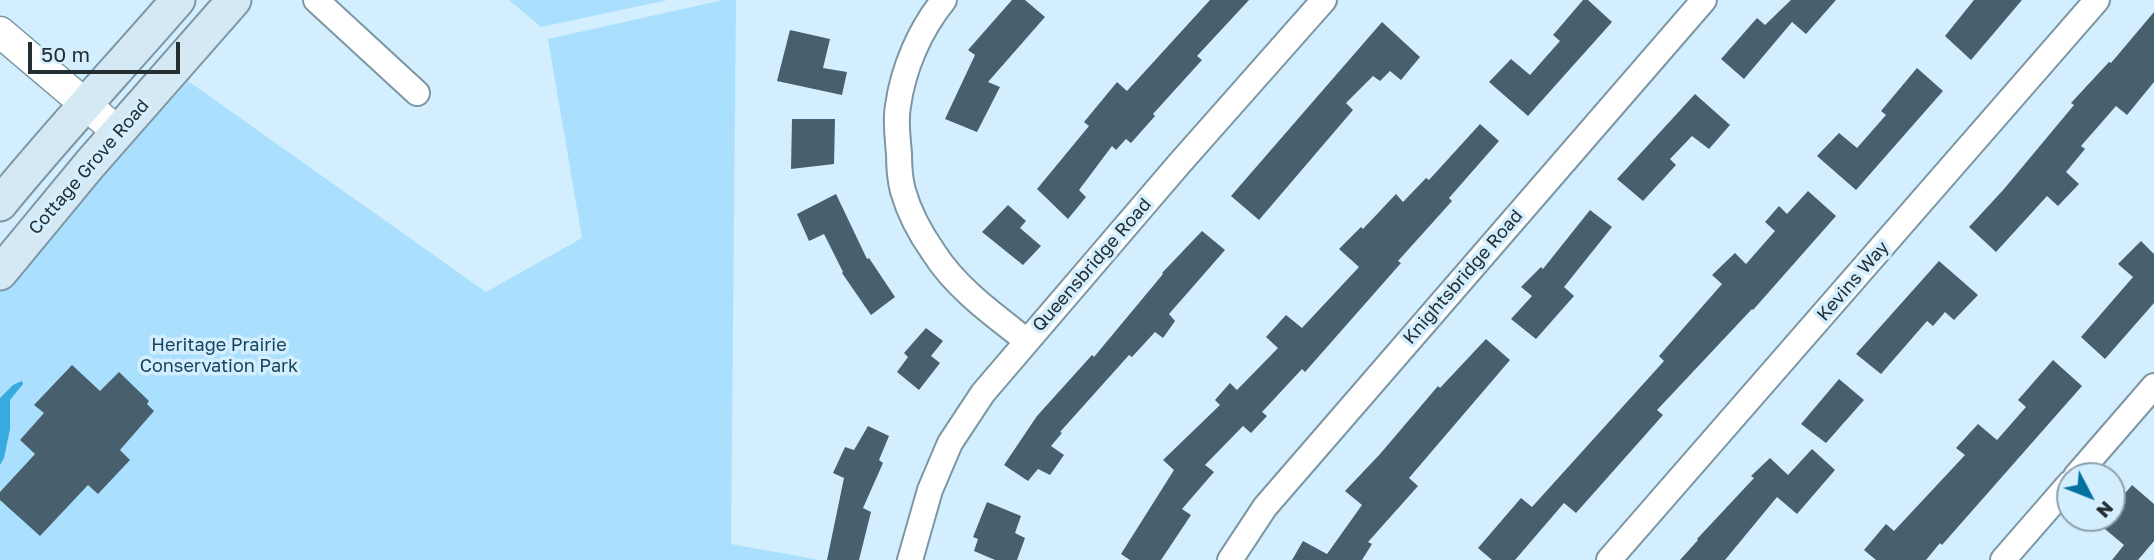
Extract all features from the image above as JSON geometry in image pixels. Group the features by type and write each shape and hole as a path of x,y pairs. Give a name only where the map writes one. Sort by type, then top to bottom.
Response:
{"main road":[{"path":"0,204 58,134 86,106 178,0"},
{"name":"Cottage Grove Road","path":"0,273 118,132 234,0"}],"street":[{"path":"316,0 417,93"},
{"path":"944,0 910,59 898,106 902,190 934,254 981,305 1027,341"},
{"name":"Queensbridge Road","path":"910,560 930,491 950,443 984,393 1324,0"},
{"name":"Knightsbridge Road","path":"1230,560 1265,507 1704,0"},
{"name":"Kevins Way","path":"1609,560 2096,0"},
{"path":"0,32 118,132"},
{"path":"2088,462 2154,386"},
{"path":"2003,560 2056,499"}],"green space":[{"path":"509,0 668,0 541,27"},
{"name":"Heritage Prairie Conservation Park","path":"723,0 736,0 731,544 820,560 0,560 0,292 188,81 486,292 582,238 548,39"}],"water":[{"path":"22,381 23,384 10,400 10,429 0,465 0,398 13,385"}],"building":[{"path":"1012,0 1025,0 1045,17 988,82 1000,87 977,132 945,119 975,55 968,50"},
{"path":"1210,0 1249,0 1197,56 1202,60 1153,114 1155,116 1131,143 1126,139 1116,150 1112,146 1079,190 1086,197 1068,219 1037,189 1089,126 1084,122 1117,82 1127,91"},
{"path":"1583,0 1588,0 1612,22 1528,116 1489,82 1511,59 1530,75 1560,41 1553,35"},
{"path":"1791,0 1836,0 1806,34 1792,22 1744,79 1721,59 1757,18 1765,25"},
{"path":"1974,0 2022,0 1971,60 1945,36"},
{"path":"2154,12 2154,82 2127,115 2116,106 2081,146 2085,149 2066,172 2079,184 2058,206 2047,196 1996,252 1969,227 2074,105 2071,103 2109,62 2111,63"},
{"path":"1382,22 1420,57 1401,80 1390,71 1380,81 1373,76 1346,103 1353,110 1259,220 1231,196"},
{"path":"790,30 830,39 823,68 847,72 842,95 777,81"},
{"path":"1917,68 1943,91 1856,190 1817,156 1839,133 1857,148 1886,115 1881,111"},
{"path":"1695,94 1730,125 1709,149 1692,136 1670,159 1676,165 1643,201 1617,179"},
{"path":"792,119 835,119 834,164 791,169"},
{"path":"1480,124 1499,141 1449,198 1452,201 1398,261 1401,263 1305,372 1302,369 1262,412 1267,416 1251,433 1243,426 1205,465 1214,472 1182,509 1191,515 1161,560 1130,560 1121,554 1174,470 1163,460 1220,405 1215,400 1230,383 1237,390 1278,348 1266,337 1286,315 1302,328 1359,267 1339,249 1361,227 1363,229 1396,194 1403,202 1426,178 1429,180"},
{"path":"1808,191 1836,216 1753,310 1657,410 1663,415 1576,513 1564,503 1515,560 1492,560 1478,548 1521,498 1532,507 1664,361 1659,356 1722,284 1712,275 1735,253 1746,264 1775,231 1765,222 1779,206 1787,214"},
{"path":"836,194 867,259 869,258 895,297 871,315 842,273 824,234 809,241 797,214"},
{"path":"1008,205 1026,221 1020,228 1041,246 1023,265 982,232"},
{"path":"1590,210 1612,227 1564,287 1574,296 1536,339 1511,319 1532,296 1521,287 1541,267 1543,269"},
{"path":"1202,231 1225,250 1169,314 1175,321 1163,338 1155,332 1132,357 1129,355 1060,432 1062,433 1051,446 1064,455 1050,475 1038,469 1028,481 1004,465 1037,416 1092,355 1094,357 1162,273"},
{"path":"2141,241 2154,254 2154,303 2105,359 2081,337 2133,277 2118,264"},
{"path":"1939,261 1978,295 1954,320 1945,312 1933,326 1927,321 1881,374 1856,354"},
{"path":"926,328 943,341 931,356 940,363 919,390 897,372 908,357 904,353"},
{"path":"1486,339 1510,360 1409,478 1418,486 1368,542 1372,544 1362,560 1292,560 1303,541 1327,554 1362,505 1345,491 1438,386 1440,388"},
{"path":"2053,360 2082,386 1942,545 1940,543 1926,560 1876,560 1864,550 1886,524 1894,531 1965,455 1956,448 1978,424 1997,440 2026,407 2018,400"},
{"path":"72,365 100,391 119,372 149,401 147,404 154,411 120,450 130,460 98,494 88,485 40,536 0,500 0,492 35,454 20,440 44,413 34,405"},
{"path":"1839,379 1864,400 1826,443 1801,424"},
{"path":"868,426 889,436 879,460 883,463 863,508 871,512 859,560 827,560 844,478 833,473 845,447 854,450"},
{"path":"1812,449 1835,470 1797,514 1777,497 1725,560 1680,560 1754,478 1751,476 1770,458 1788,475"},
{"path":"2132,485 2154,504 2154,541 2138,560 2112,560 2124,545 2109,532 2126,532 2126,492"},
{"path":"987,502 1021,516 1015,533 1025,538 1017,560 995,560 974,551 978,539 973,537"}]}
